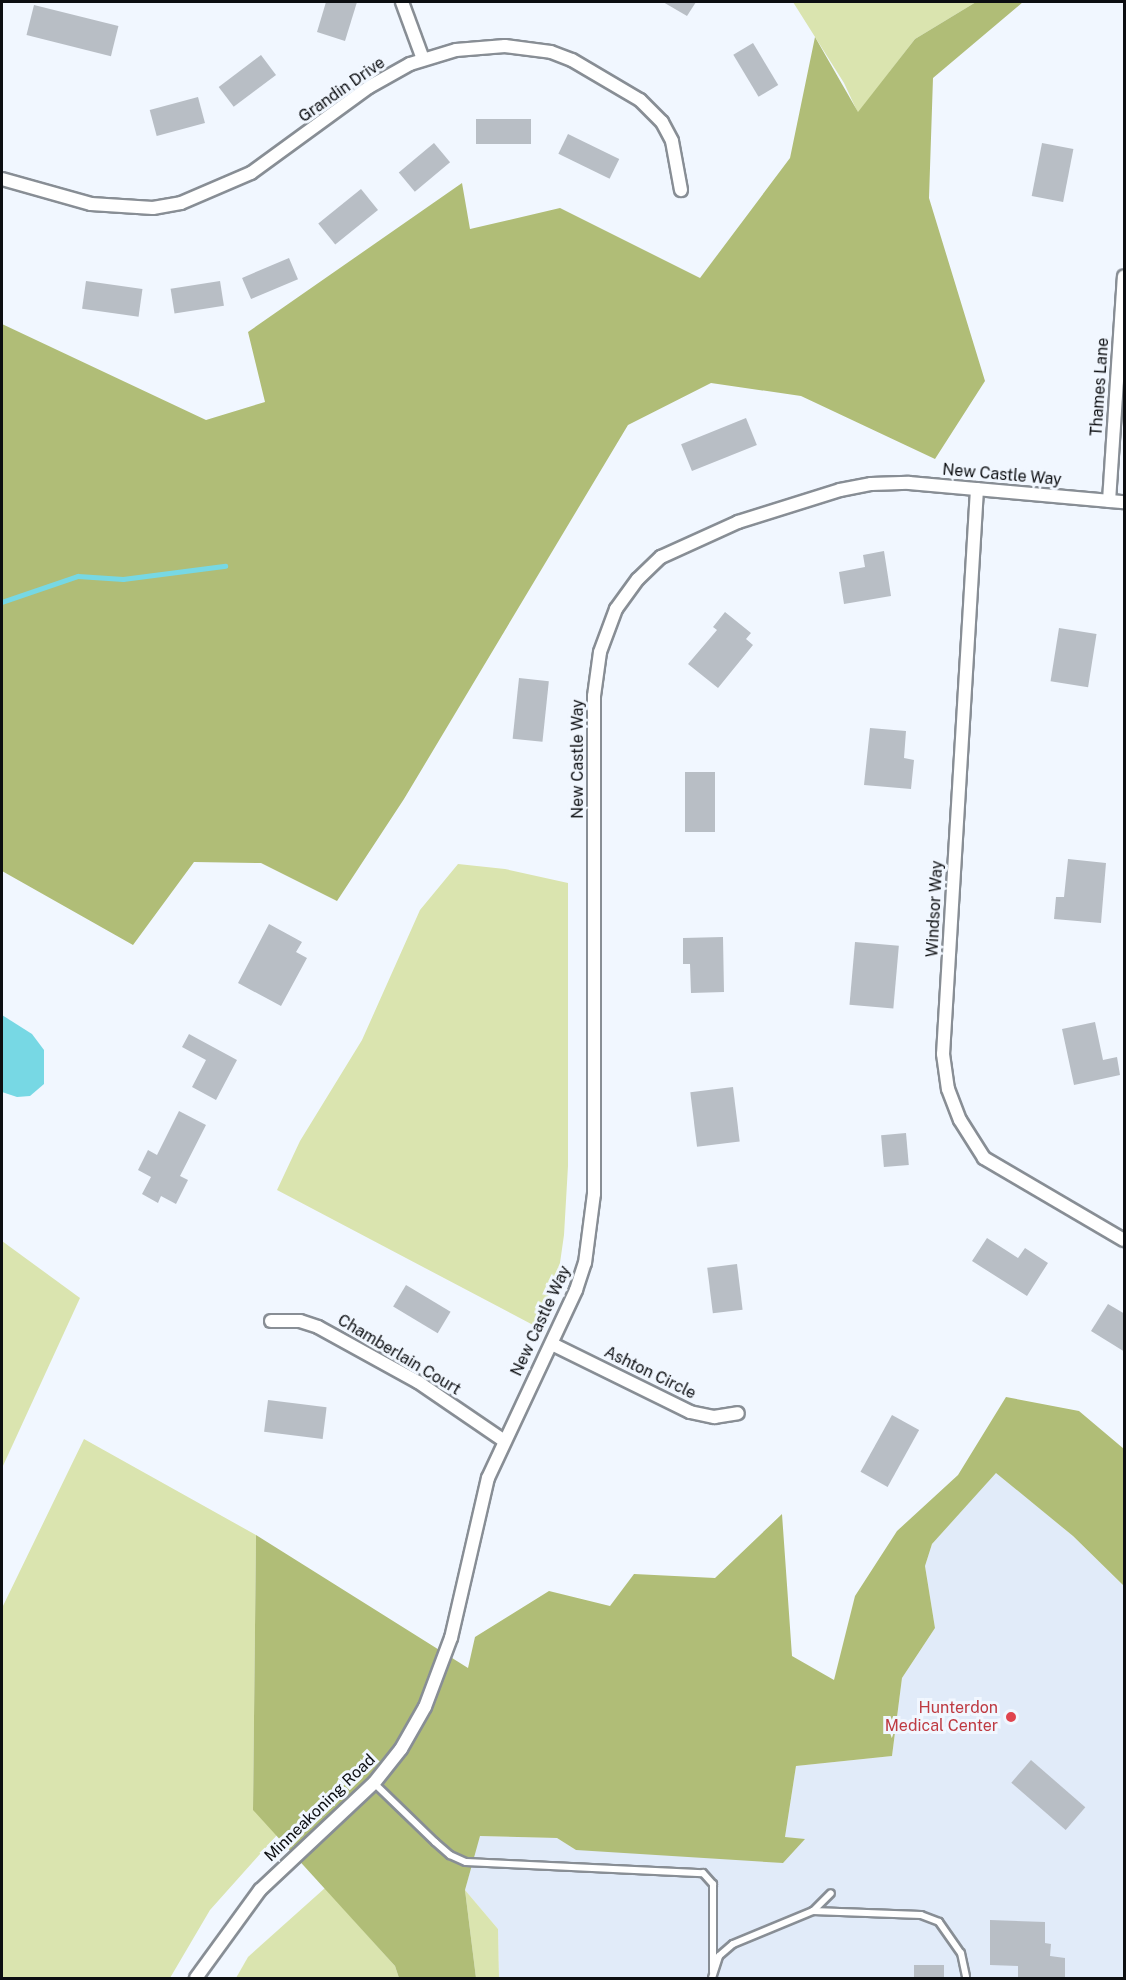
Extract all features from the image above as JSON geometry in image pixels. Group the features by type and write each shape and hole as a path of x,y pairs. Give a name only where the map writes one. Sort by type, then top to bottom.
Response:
{"street":[{"path":"402,2 423,59"},
{"name":"Grandin Drive","path":"2,179 91,204 153,208 181,203 251,173 369,87 423,59 456,50 505,46 552,52 592,69 640,100 662,122 679,166 681,190"},
{"name":"Thames Lane","path":"1109,501 1125,276"},
{"name":"New Castle Way","path":"503,1440 552,1344 576,1290 592,1225 594,696 600,652 616,609 638,579 661,557 738,522 840,489 871,484 977,489 1125,502"},
{"name":"Windsor Way","path":"977,489 943,1054 948,1089 960,1120 984,1158 1125,1240"},
{"name":"Chamberlain Court","path":"271,1321 300,1321 318,1327 418,1382 503,1440"},
{"name":"Ashton Circle","path":"552,1344 690,1412 714,1417 738,1413"},
{"name":"Minneakoning Road","path":"196,1978 260,1890 374,1783 401,1749 440,1674 488,1478 503,1440"}],"lane":[{"path":"374,1783 442,1849 466,1862 703,1873 713,1884 713,1975"},
{"path":"713,1975 719,1956 733,1944 813,1911 831,1893"},
{"path":"813,1911 921,1915 939,1922 961,1953 966,1976"}],"shaded area":[{"name":"Hunterdon Medical Center","path":"996,1472 1073,1536 1124,1586 1124,1978 499,1978 498,1929 465,1890 479,1836 557,1838 576,1850 805,1840 785,1837 796,1766 892,1756 902,1678 935,1628 925,1566 932,1544"}],"green space":[{"path":"793,2 976,2 915,39 858,113 844,83"},
{"path":"976,2 1023,2 933,78 929,198 985,381 935,459 801,396 711,383 628,425 404,799 337,901 261,863 194,862 133,945 2,871 2,324 206,420 265,402 248,332 462,183 470,229 560,208 700,278 790,158 815,37 858,112 915,39"},
{"path":"458,864 505,869 568,883 568,1166 564,1235 558,1277 535,1326 277,1190 300,1141 362,1040 420,910"},
{"path":"2,1241 80,1298 2,1468"},
{"path":"1006,1397 1079,1411 1124,1449 1124,1586 1073,1536 996,1473 932,1544 925,1566 935,1628 902,1678 892,1756 796,1766 785,1837 805,1839 783,1863 576,1850 557,1838 480,1836 465,1890 476,1978 399,1978 395,1966 253,1810 256,1535 468,1668 475,1637 549,1591 610,1606 634,1574 715,1578 782,1514 792,1656 834,1680 855,1596 897,1531 958,1475"},
{"path":"84,1439 256,1535 253,1809 277,1835 210,1910 170,1978 2,1978 2,1608"},
{"path":"325,1888 395,1966 399,1978 236,1978 248,1957"},
{"path":"465,1890 498,1929 499,1978 476,1978"}],"water":[{"path":"2,1015 32,1034 44,1050 44,1084 30,1096 17,1097 2,1092"}],"building":[{"path":"326,2 357,2 345,41 317,32"},
{"path":"663,2 696,2 687,16"},
{"path":"34,5 118,26 111,56 27,35"},
{"path":"753,43 778,85 759,97 733,55"},
{"path":"261,55 276,75 234,107 219,87"},
{"path":"198,97 205,123 157,136 150,110"},
{"path":"476,119 531,119 531,144 476,144"},
{"path":"568,134 619,159 610,179 558,154"},
{"path":"434,143 450,162 415,192 399,173"},
{"path":"1042,143 1073,149 1063,202 1032,196"},
{"path":"361,189 378,210 335,245 318,224"},
{"path":"289,258 298,279 251,299 242,278"},
{"path":"86,281 142,289 139,317 82,309"},
{"path":"220,281 224,306 175,314 171,289"},
{"path":"746,418 757,445 692,471 681,444"},
{"path":"884,551 891,596 844,604 839,572 865,567 863,555"},
{"path":"725,612 751,633 746,639 753,645 718,688 688,664 717,630 713,627"},
{"path":"1059,628 1097,634 1088,687 1051,681"},
{"path":"519,678 549,681 542,742 513,739"},
{"path":"870,728 906,731 904,758 914,760 911,789 864,785"},
{"path":"685,772 715,772 715,832 685,832"},
{"path":"1068,859 1106,863 1101,923 1054,919 1056,897 1064,897"},
{"path":"269,924 302,942 296,952 307,958 281,1006 238,983"},
{"path":"723,937 724,992 691,993 690,964 683,964 683,938"},
{"path":"855,942 899,946 893,1009 850,1005"},
{"path":"1095,1022 1103,1060 1117,1057 1120,1075 1074,1085 1062,1029"},
{"path":"189,1034 237,1060 216,1100 192,1087 206,1060 182,1047"},
{"path":"733,1087 740,1142 697,1147 690,1092"},
{"path":"179,1111 206,1125 180,1176 188,1180 176,1204 161,1196 158,1203 142,1194 151,1177 138,1170 148,1150 157,1155"},
{"path":"906,1133 909,1165 884,1167 881,1135"},
{"path":"987,1238 1018,1258 1025,1248 1048,1263 1027,1296 972,1261"},
{"path":"737,1264 743,1310 713,1313 707,1268"},
{"path":"406,1285 451,1312 438,1333 393,1306"},
{"path":"1108,1304 1125,1314 1125,1352 1091,1331"},
{"path":"268,1400 327,1407 323,1439 264,1432"},
{"path":"892,1415 919,1430 888,1487 860,1472"},
{"path":"1031,1760 1085,1807 1066,1830 1011,1783"},
{"path":"990,1920 1045,1922 1045,1943 1051,1944 1050,1956 1065,1958 1065,1978 1018,1978 1018,1966 990,1965"},
{"path":"914,1965 944,1965 944,1978 914,1978"}],"waterway":[{"path":"2,602 78,576 123,579 225,566"}],"place":[{"name":"Hunterdon Medical Center","path":"1011,1717"}]}
